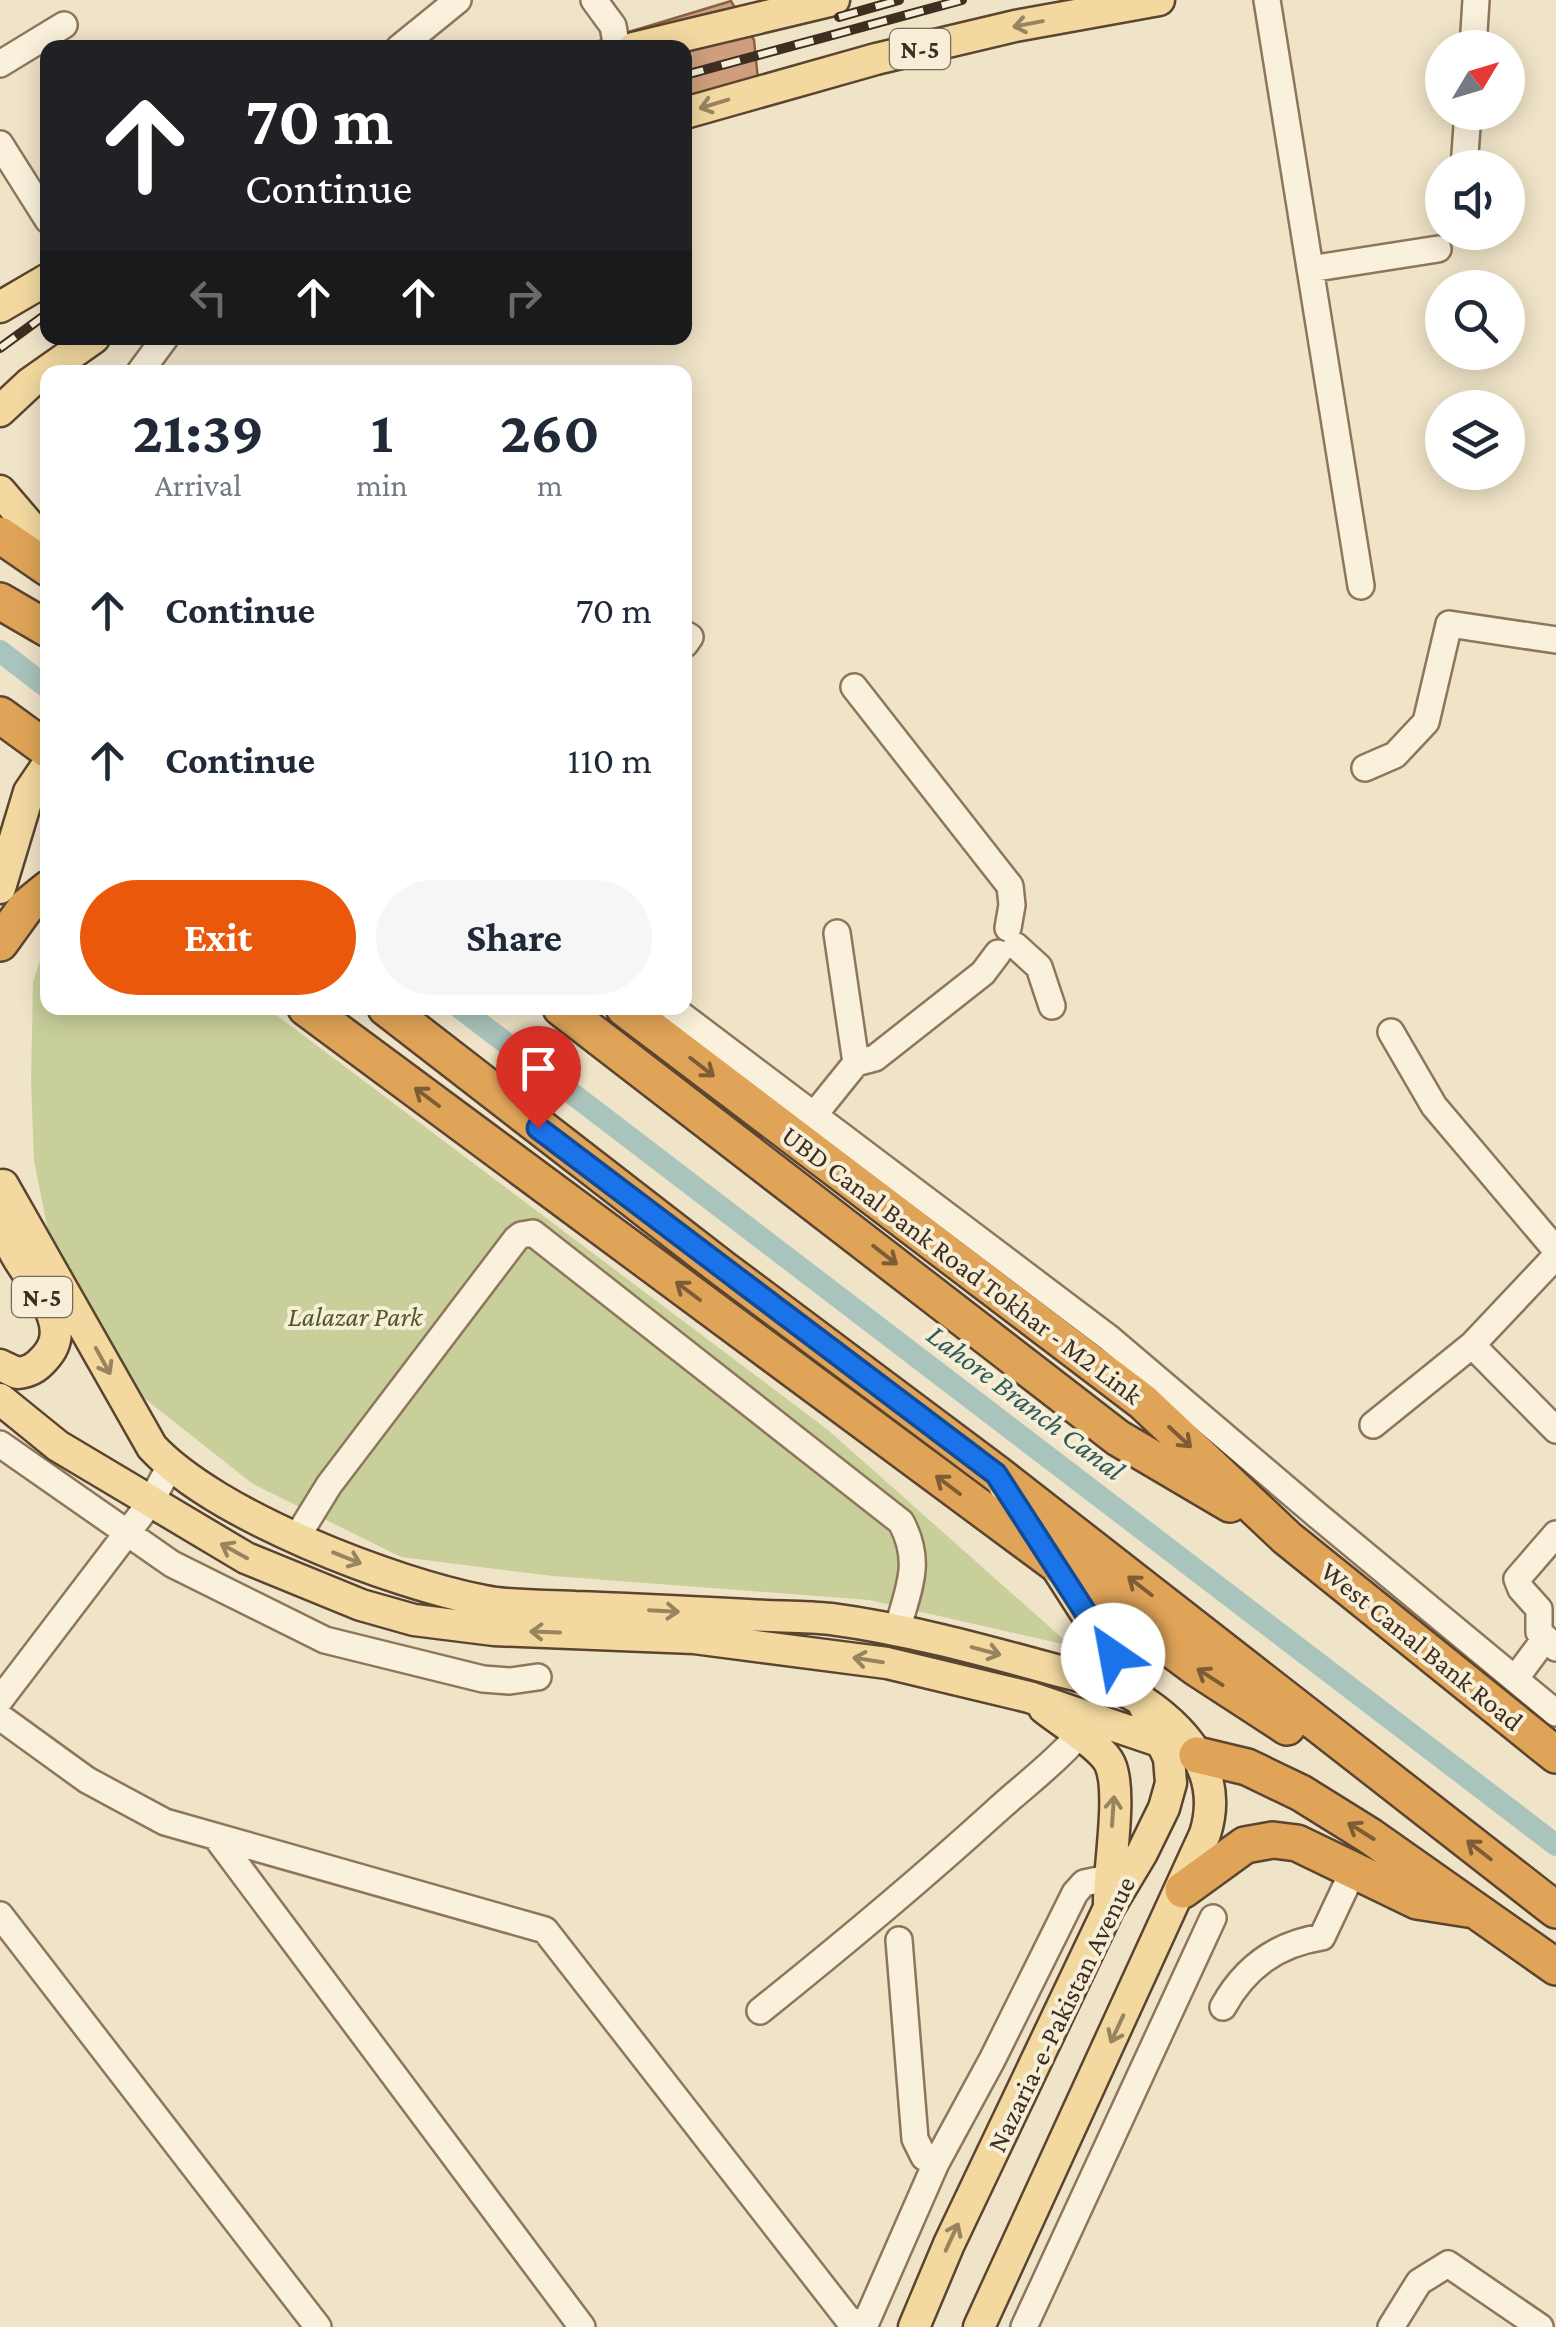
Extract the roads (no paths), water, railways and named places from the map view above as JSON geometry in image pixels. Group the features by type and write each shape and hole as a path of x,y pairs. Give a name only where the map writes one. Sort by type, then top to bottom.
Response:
{"highway":[{"path":"0,535 40,562"},
{"path":"0,602 40,624"},
{"path":"0,714 40,744"},
{"path":"0,942 19,914 40,896"},
{"path":"315,1015 1195,1668 1298,1734 1357,1756"},
{"path":"395,1015 996,1474 1556,1910"},
{"path":"570,1015 1118,1438 1287,1538"},
{"name":"UBD Canal Bank Road Tokhar - M2 Link","path":"633,1015 1143,1402 1287,1538"},
{"name":"West Canal Bank Road","path":"1287,1538 1556,1755"},
{"path":"1196,1754 1246,1767 1302,1793 1479,1910 1556,1967"},
{"path":"1182,1890 1245,1845 1272,1840 1297,1843 1417,1900 1479,1910"}],"main road":[{"path":"666,40 834,0"},
{"name":"N-5","path":"692,110 946,42 1159,0"},
{"path":"0,307 40,283"},
{"path":"54,365 83,345"},
{"path":"0,411 40,377"},
{"path":"0,490 40,537"},
{"path":"0,888 29,792 40,776"},
{"path":"1,1181 136,1424 170,1466 200,1488 297,1537 431,1590 490,1602 830,1619 947,1640 1094,1680 1142,1699"},
{"name":"N-5","path":"0,1365 10,1372 29,1372 51,1352 56,1330 53,1314 11,1245 1,1181"},
{"path":"0,1400 58,1446 246,1558 361,1606 414,1620 494,1630 694,1638 800,1649 904,1666 1030,1697 1196,1754"},
{"path":"996,1474 1142,1699 1176,1727 1196,1754"},
{"path":"1030,1697 1109,1762 1115,1790 1108,1893"},
{"name":"Nazaria-e-Pakistan Avenue","path":"914,2327 1108,1893 1142,1853 1164,1808 1171,1770 1142,1699"},
{"name":"Nazaria-e-Pakistan Avenue","path":"979,2327 1182,1890 1213,1809 1211,1788 1196,1754"}],"street":[{"path":"409,40 458,0"},
{"path":"594,0 614,26 616,40"},
{"path":"1267,0 1360,586"},
{"path":"1474,30 1476,0"},
{"path":"0,64 64,25"},
{"path":"0,144 40,207"},
{"path":"1310,269 1432,250"},
{"path":"1365,768 1395,754 1426,722 1450,624 1556,640"},
{"path":"814,1115 856,1063 875,1058 983,973 1008,942 1012,904 1010,886 854,687"},
{"path":"837,933 856,1063"},
{"path":"1008,942 1042,972 1052,1006"},
{"path":"681,1015 1109,1338 1556,1713"},
{"path":"1373,1425 1472,1345 1556,1252 1434,1106 1391,1032"},
{"path":"297,1537 329,1485 516,1239 521,1234 533,1233 901,1522 912,1543 913,1568 897,1631"},
{"path":"1472,1345 1556,1430"},
{"path":"0,1444 172,1564 325,1640 483,1679 538,1677"},
{"path":"0,1700 150,1503 170,1466"},
{"path":"1515,1679 1550,1644 1536,1624 1539,1609 1521,1590 1517,1579 1556,1534"},
{"path":"0,1717 86,1780 165,1822 545,1930 848,2319 865,2326 936,2163 1075,1892 1084,1883 1108,1893"},
{"path":"760,2011 890,1907 1014,1794 1060,1758 1078,1736"},
{"path":"216,1837 582,2327"},
{"path":"1223,2007 1248,1970 1272,1952 1322,1936 1354,1869"},
{"path":"0,1915 318,2327"},
{"path":"1024,2327 1213,1918"},
{"path":"899,1940 915,2139 924,2156 936,2163"},
{"path":"1391,2327 1418,2282 1448,2264 1540,2327"}],"waterway":[{"name":"Lahore Branch Canal","path":"0,651 40,682"},
{"name":"Lahore Branch Canal","path":"469,1015 1556,1845"}],"railway":[{"path":"839,17 899,0"},
{"path":"692,73 962,0"},
{"path":"0,348 40,319"}],"park label":[{"name":"Lalazar Park","path":"355,1316"}]}
